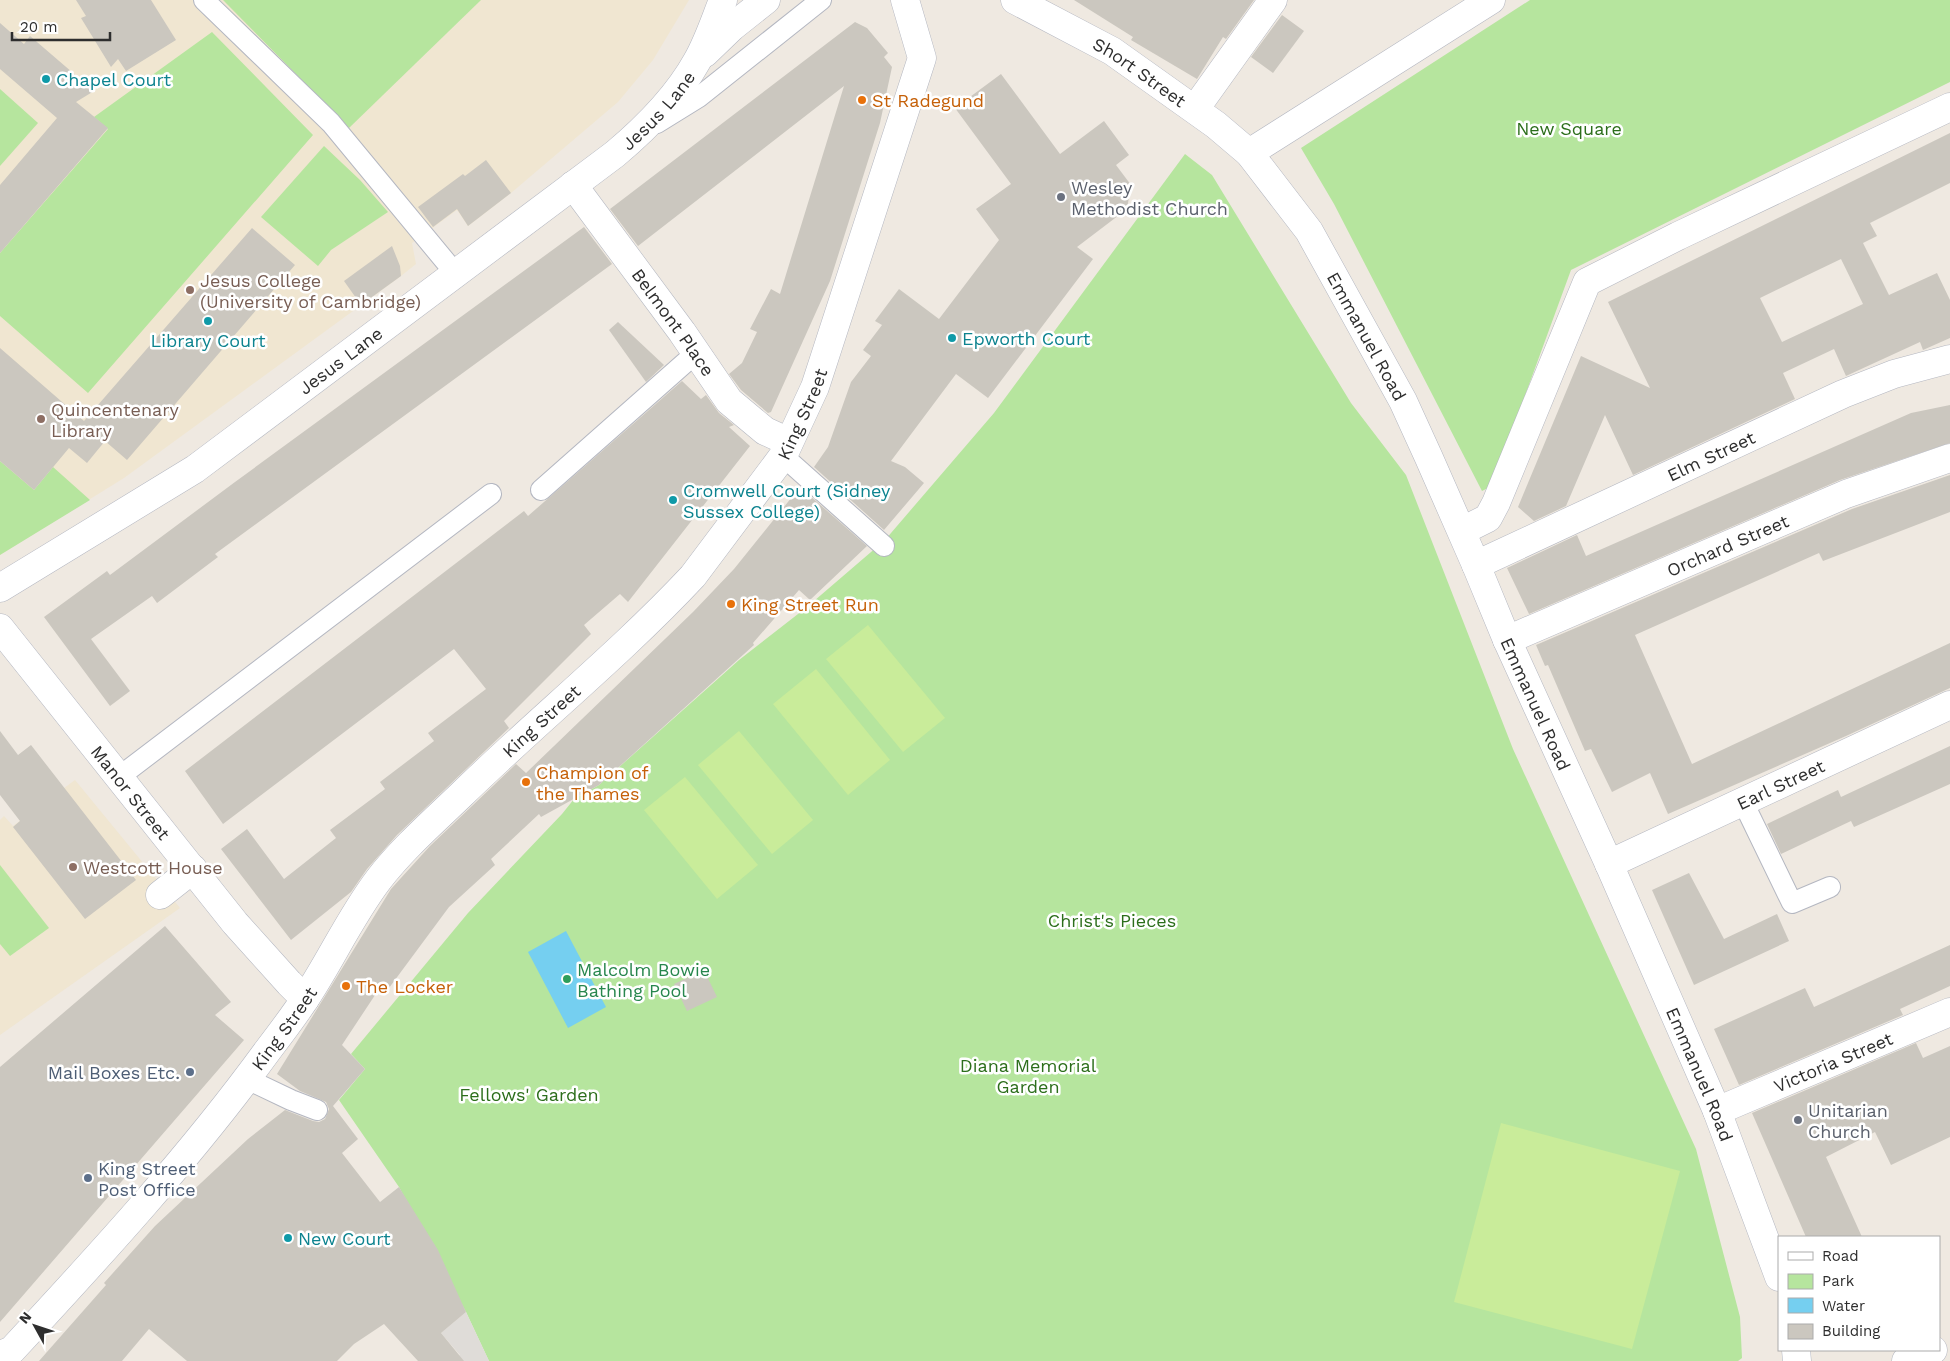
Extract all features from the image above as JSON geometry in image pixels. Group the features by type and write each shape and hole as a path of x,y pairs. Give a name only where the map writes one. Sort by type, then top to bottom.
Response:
{"street":[{"name":"Jesus Lane","path":"698,60 723,0"},
{"name":"Jesus Lane","path":"0,588 194,469 616,154 641,132 683,82 698,60 732,27 766,0"},
{"name":"King Street","path":"1,1356 12,1350 79,1278 225,1108 306,999 347,926 378,880 506,751 654,618 693,576 786,449 815,387 922,58 905,0"},
{"path":"1195,109 1273,0"},
{"path":"1249,153 1491,0"},
{"name":"Short Street","path":"1012,1 1112,51 1195,109 1249,153"},
{"path":"1462,531 1488,518 1496,503 1587,282 1678,236 1950,107"},
{"name":"Emmanuel Road","path":"1249,153 1309,231 1403,401 1462,531 1507,640 1609,864 1717,1111 1778,1273"},
{"name":"Belmont Place","path":"573,185 729,401 786,449"},
{"name":"Elm Street","path":"1476,565 1843,394 1894,374 1950,359"},
{"name":"Orchard Street","path":"1507,640 1846,494 1950,458"},
{"name":"Manor Street","path":"0,628 235,923 306,999"},
{"name":"Earl Street","path":"1609,864 1950,705"},
{"path":"160,895 193,869"},
{"name":"Victoria Street","path":"1717,1111 1950,1012"},
{"path":"1906,1361 1931,1351"}],"lane":[{"path":"204,0 331,123 455,273"},
{"path":"641,132 699,97 821,0"},
{"path":"540,490 696,353"},
{"path":"786,449 884,546"},
{"path":"119,777 491,494"},
{"path":"1743,802 1792,904 1830,887"},
{"path":"247,1079 317,1110"}],"shaded area":[{"name":"Jesus College (University of Cambridge)","path":"0,0 689,0 653,60 618,102 511,193 468,226 457,210 412,243 416,264 401,276 124,478 0,555"},
{"name":"Westcott House","path":"75,780 180,908 0,1035 0,820 4,816 13,826"},
{"path":"466,1312 489,1361 453,1361 460,1355 441,1333"}],"green space":[{"path":"223,0 481,0 349,128"},
{"name":"New Square","path":"1530,0 1950,0 1950,82 1571,270 1494,480 1488,488 1482,491 1334,204 1301,148"},
{"path":"212,32 313,135 88,393 0,316 0,253 108,129 94,117"},
{"path":"0,89 38,123 0,166"},
{"path":"324,146 360,180 388,212 331,250 318,266 261,217"},
{"name":"Christ's Pieces","path":"1185,154 1212,175 1351,403 1406,475 1513,749 1696,1149 1740,1317 1742,1358 1738,1361 489,1361 466,1312 399,1187 339,1100 365,1069 351,1054 468,913 574,799 599,785 739,660 807,607 885,540 994,413"},
{"path":"0,461 34,490 53,467 90,500 0,555"},
{"path":"868,625 945,718 903,752 826,659"},
{"path":"816,669 890,760 848,795 773,704"},
{"path":"739,731 813,820 772,854 698,765"},
{"path":"685,777 758,865 717,899 644,810"},
{"path":"0,865 49,928 10,956 0,944"},
{"path":"1501,1123 1680,1171 1632,1349 1454,1302"}],"water":[{"name":"Malcolm Bowie Bathing Pool","path":"566,931 606,1007 568,1028 528,952"}],"building":[{"path":"76,0 151,0 176,40 126,71 118,59 111,67 81,18 86,16"},
{"path":"1074,0 1254,0 1226,39 1223,37 1197,79 1131,40 1133,37"},
{"path":"1282,15 1304,31 1273,73 1251,57"},
{"path":"855,22 867,28 888,53 884,57 892,67 880,123 830,281 771,412 768,413 741,390 729,374 742,363 757,332 750,329 771,289 780,294 844,86 638,246 610,209"},
{"name":"Chapel Court","path":"0,23 24,44 30,36 94,91 76,102 108,128 0,253 0,185 57,118 0,69"},
{"path":"1001,74 1060,154 1104,121 1129,155 1116,165 1131,185 1127,209 1077,247 1093,259 988,398 956,374 891,461 905,467 924,483 884,530 814,467 828,447 851,382 871,356 863,350 882,325 875,321 899,289 939,319 999,240 976,209 1011,184 955,108"},
{"path":"1950,133 1950,183 1870,223 1877,236 1863,243 1889,295 1937,273 1950,300 1950,338 1923,350 1920,342 1846,376 1834,349 1783,373 1795,399 1633,475 1605,415 1566,506 1534,521 1518,507 1581,356 1650,388 1608,302","holes":["1841,259 1863,304 1782,342 1760,298"]},
{"path":"486,160 511,193 468,226 457,209 433,227 418,207 463,174 465,176"},
{"path":"584,227 612,264 215,554 218,557 157,603 152,596 91,639 130,691 110,706 44,617 107,571 110,575"},
{"name":"Library Court","path":"252,228 295,265 127,460 105,441 87,463 69,448 34,490 0,461 0,348 84,421"},
{"path":"392,246 400,266 401,276 361,305 344,281"},
{"path":"618,322 664,365 646,382 609,330"},
{"path":"682,381 701,399 706,395 719,413 734,425 729,427 750,446 628,602 620,594 584,625 591,634 504,721 509,728 397,835 367,869 351,892 291,940 221,849 247,829 284,879 336,838 330,830 385,789 380,782 434,741 428,733 486,689 454,649 223,824 185,771 524,511 528,516"},
{"path":"1950,405 1950,443 1840,480 1529,614 1507,568 1577,535 1586,556 1911,413"},
{"path":"1950,475 1950,512 1823,561 1819,553 1635,635 1692,764 1950,643 1950,688 1668,814 1650,773 1612,792 1591,749 1585,751 1548,665 1545,666 1536,645 1852,509"},
{"path":"800,487 867,546 810,600 799,590 753,643 754,645 599,785 541,817 539,814 491,859 495,865 449,907 389,988 383,983 342,1045 365,1069 333,1106 358,1139 342,1153 380,1202 399,1187 438,1250 466,1312 441,1333 464,1361 418,1361 384,1324 354,1344 337,1361 187,1361 149,1329 122,1361 39,1361 106,1285 104,1283 155,1226 248,1139 285,1110 313,1121 319,1122 325,1119 329,1109 326,1102 300,1091 277,1074 391,889 430,846 516,764 526,773 693,612 734,569"},
{"path":"0,731 18,755 31,745 136,880 85,919 13,827 20,821 0,795"},
{"path":"1950,746 1950,784 1854,827 1851,821 1781,854 1767,824 1838,790 1841,797"},
{"path":"1689,873 1724,939 1777,914 1789,941 1694,985 1652,890"},
{"path":"165,926 231,1002 215,1015 244,1040 0,1322 0,1067"},
{"path":"1950,945 1950,986 1900,1009 1903,1015 1739,1085 1714,1029 1805,988 1814,1007"},
{"path":"704,970 717,997 687,1011 674,984"},
{"path":"1916,1043 1923,1058 1950,1046 1950,1137 1891,1165 1875,1132 1826,1157 1862,1236 1806,1236 1752,1113"}],"place":[{"name":"Chapel Court","path":"46,79"},
{"name":"St Radegund","path":"862,100"},
{"name":"Wesley Methodist Church","path":"1061,197"},
{"name":"Jesus College (University of Cambridge)","path":"190,290"},
{"name":"Library Court","path":"208,321"},
{"name":"Epworth Court","path":"952,338"},
{"name":"Quincentenary Library","path":"41,419"},
{"name":"Cromwell Court (Sidney Sussex College)","path":"673,500"},
{"name":"King Street Run","path":"731,604"},
{"name":"Champion of the Thames","path":"526,782"},
{"name":"Westcott House","path":"73,867"},
{"name":"Malcolm Bowie Bathing Pool","path":"567,979"},
{"name":"The Locker","path":"346,986"},
{"name":"Mail Boxes Etc.","path":"190,1072"},
{"name":"Unitarian Church","path":"1798,1120"},
{"name":"King Street Post Office","path":"88,1178"},
{"name":"New Court","path":"288,1238"}],"park label":[{"name":"Diana Memorial Garden","path":"1028,1075"},
{"name":"Fellows' Garden","path":"529,1094"}]}
